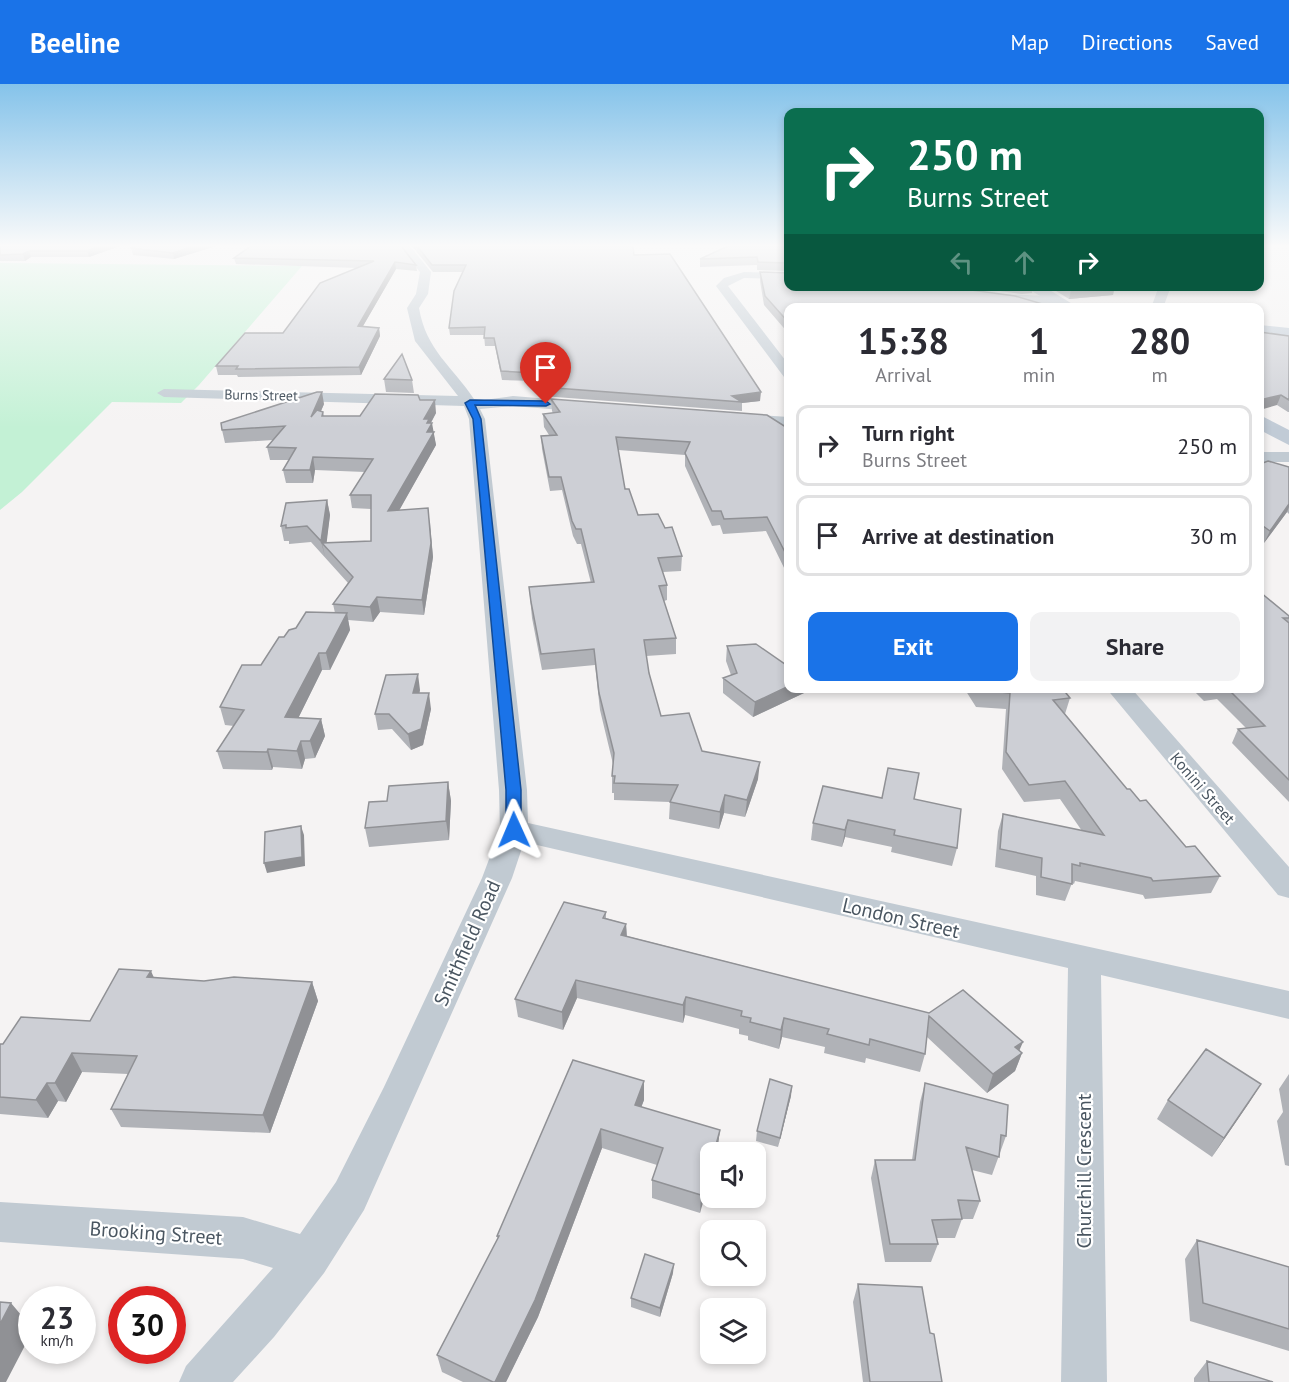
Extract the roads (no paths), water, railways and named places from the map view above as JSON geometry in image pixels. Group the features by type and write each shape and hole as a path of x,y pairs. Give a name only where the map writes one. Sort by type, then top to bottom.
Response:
{"main road":[{"path":"1264,330 1289,333"},
{"path":"1264,423 1289,439"}],"street":[{"path":"414,307 420,342 470,403"},
{"path":"738,307 784,367"},
{"name":"Burns Street","path":"165,393 453,400 484,405 513,401 604,408"},
{"name":"Smithfield Road","path":"202,1382 258,1321 309,1258 350,1196 397,1099 496,878 514,830 513,790 477,419 470,403"},
{"path":"731,418 784,422"},
{"path":"1264,457 1289,456"},
{"name":"Konini Street","path":"1122,693 1289,886"},
{"name":"London Street","path":"514,830 1289,1005"},
{"name":"Churchill Crescent","path":"1084,960 1084,1382"},
{"name":"Brooking Street","path":"0,1222 243,1238 309,1258"}]}
